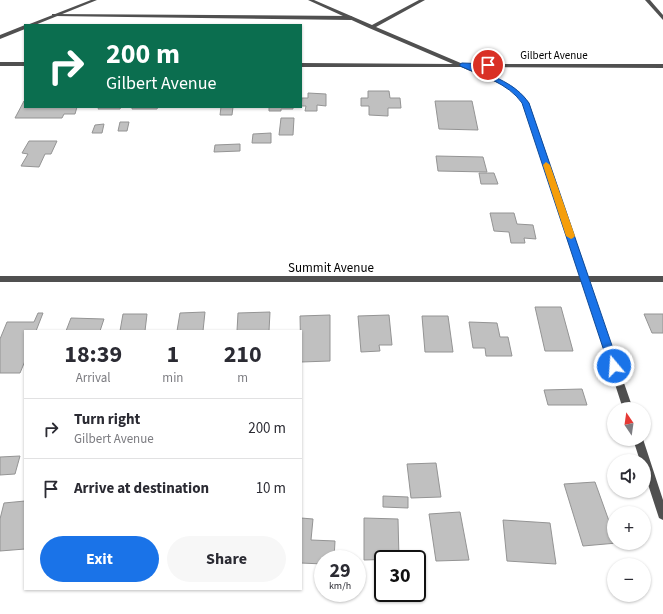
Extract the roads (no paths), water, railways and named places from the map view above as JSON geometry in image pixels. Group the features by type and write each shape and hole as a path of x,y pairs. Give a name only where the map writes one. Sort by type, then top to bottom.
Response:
{"street":[{"path":"32,24 95,0"},
{"path":"310,0 507,85 519,94 526,103 626,402"},
{"path":"371,27 422,0"},
{"path":"647,0 663,18"},
{"path":"54,15 350,18"},
{"path":"0,37 24,27"},
{"path":"0,65 24,64"},
{"name":"Gilbert Avenue","path":"302,65 663,66"},
{"name":"Summit Avenue","path":"0,279 663,279"},
{"path":"640,446 663,515"}]}
